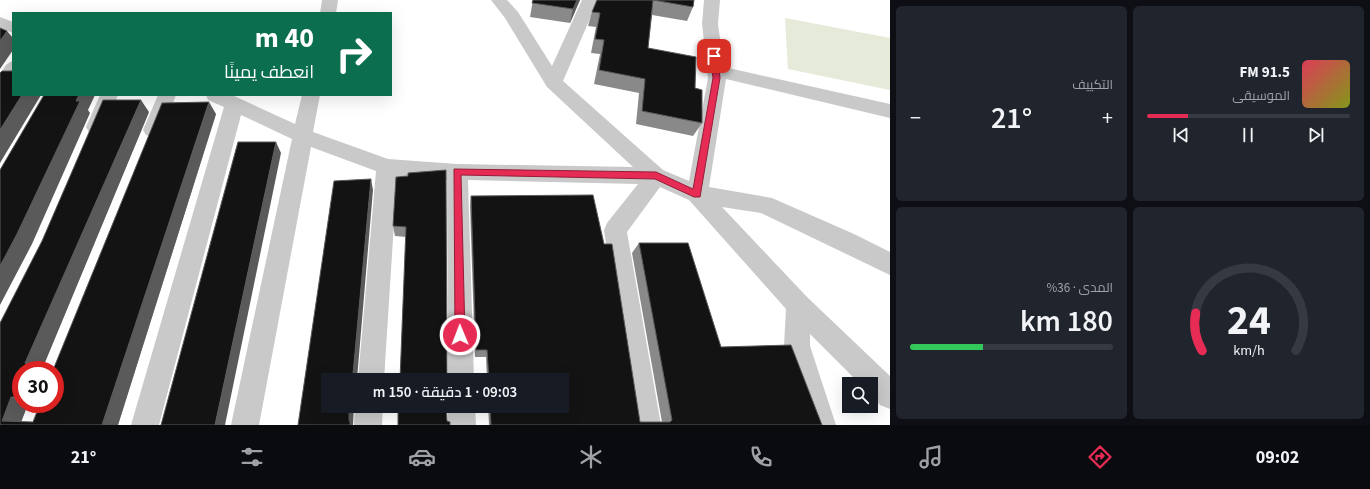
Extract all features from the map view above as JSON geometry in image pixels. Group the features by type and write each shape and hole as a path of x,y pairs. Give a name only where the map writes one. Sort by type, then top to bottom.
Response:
{"street":[{"path":"500,0 512,16 553,82 656,176 697,194 764,204 846,241 890,264"},
{"path":"553,82 590,0"},
{"path":"697,194 717,78 710,24 712,0"},
{"path":"0,22 12,28"},
{"path":"0,86 12,68"},
{"path":"716,71 890,111"},
{"path":"88,144 110,96"},
{"path":"146,146 167,96"},
{"path":"245,425 311,96"},
{"path":"145,425 224,100 303,136 387,167 457,172 656,176"},
{"path":"372,373 387,167"},
{"path":"457,172 461,373"},
{"path":"647,425 615,230 656,176"},
{"path":"697,194 798,305 890,395"},
{"path":"798,305 797,346 822,425"},
{"path":"368,425 369,413"},
{"path":"461,413 462,425"}],"green space":[{"path":"785,18 890,38 890,90 788,69"}],"building":[{"path":"533,0 577,0 573,9 532,3"},
{"path":"597,0 653,0 648,48 696,57 695,88 702,90 702,123 642,111 645,79 599,70 604,40 595,39 600,13 592,12"},
{"path":"653,0 694,0 693,7"},
{"path":"0,28 7,31 0,41"},
{"path":"2,71 12,71 12,96 21,96 0,130 0,73"},
{"path":"43,96 78,96 76,101 80,101 17,234 0,266 0,170"},
{"path":"103,100 141,100 26,361 12,361 12,397 2,421 33,422 36,413 64,413 64,361 57,361 162,103 209,102 102,425 0,425 0,323 42,241"},
{"path":"238,142 276,142 215,425 161,425"},
{"path":"446,170 447,373 400,373 406,227 393,226 396,177 408,176 408,173"},
{"path":"371,179 353,373 321,373 321,413 349,413 350,425 298,425 334,181"},
{"path":"593,195 604,244 612,244 640,422 670,422 672,420 639,243 688,243 721,347 791,345 822,425 491,425 490,413 569,413 569,373 489,373 487,350 476,350 471,196"},
{"path":"398,413 446,413 447,421 450,422 450,425 398,425"}],"route":[{"path":"460,335 457,172 656,176 697,194 717,78 714,56"}]}
